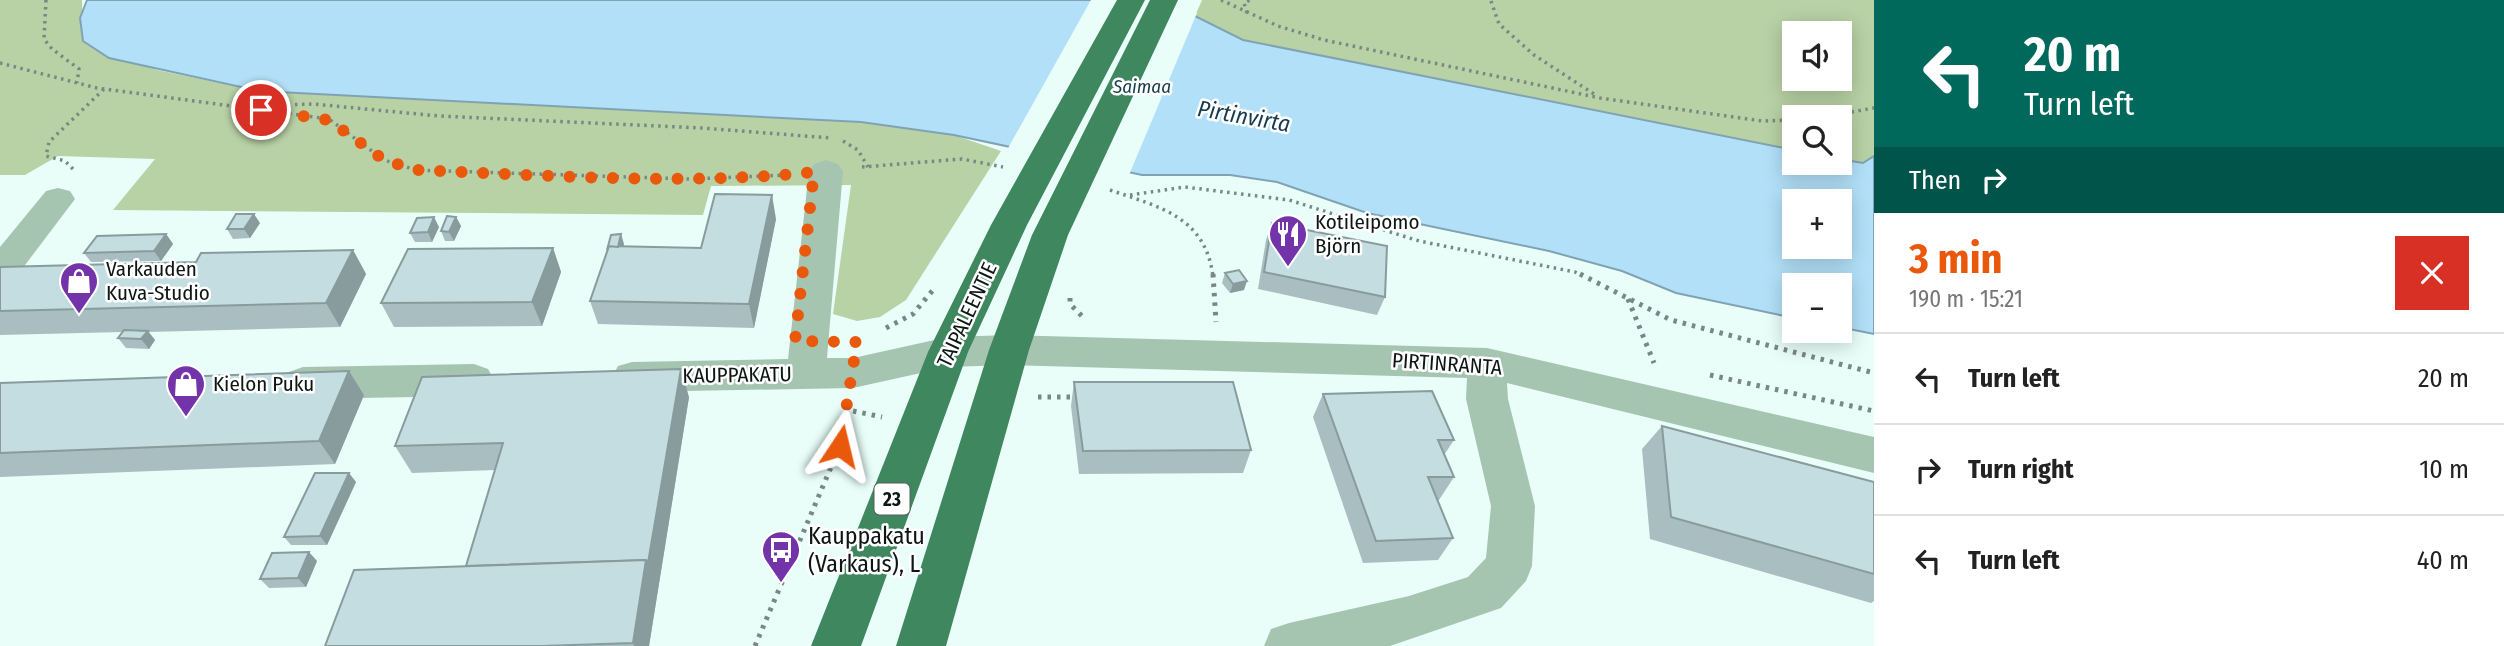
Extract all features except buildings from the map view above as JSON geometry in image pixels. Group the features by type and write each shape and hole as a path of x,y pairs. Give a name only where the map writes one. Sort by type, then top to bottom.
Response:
{"highway":[{"name":"TAIPALEENTIE","path":"836,646 948,352 1009,225 1131,0"},
{"path":"921,646 1009,350 1050,235 1164,0"}],"street":[{"path":"806,373 826,171"},
{"path":"0,272 58,199"},
{"name":"KAUPPAKATU","path":"598,377 853,373 948,352 1009,350"},
{"name":"PIRTINRANTA","path":"1009,350 1487,363 1874,455"},
{"path":"1289,646 1409,619 1485,593 1509,566 1513,506 1487,399 1487,363"},
{"path":"264,384 514,379"}],"path":[{"path":"46,0 44,39 52,49 79,69 77,83"},
{"path":"1221,0 1247,13 1324,40 1600,98 1762,121 1782,120"},
{"path":"1247,13 1244,3 1250,0"},
{"path":"1484,0 1492,0 1499,23 1534,55 1600,98"},
{"path":"0,63 104,89 329,120 384,160 416,170 690,179 790,174"},
{"path":"58,199 75,172 65,161 46,156 49,142 104,89"},
{"path":"238,107 313,104 439,116 812,136 846,142 858,150 868,167"},
{"path":"1852,112 1874,108"},
{"path":"1127,196 1185,187 1289,200 1419,241 1575,272 1671,320 1874,373"},
{"path":"755,646 840,446 857,342 913,314 937,284"},
{"path":"1628,298 1654,363"}],"green space":[{"path":"0,0 82,0 83,41 157,70 259,91 861,122 954,135 1001,151 906,300 880,317 857,321 833,314 851,185 711,186 703,215 113,210 155,159 58,156 25,175 0,175"},
{"path":"1202,0 1874,0 1874,156 1864,163 1852,161 1852,105 1782,105 1782,148 1243,40 1195,16"}],"water":[{"name":"Saimaa","path":"87,0 1163,0 1243,40 1782,148 1782,175 1852,175 1852,161 1863,163 1874,156 1874,334 1852,330 1852,273 1782,273 1782,315 1676,293 1622,271 1549,251 1367,213 1277,182 1230,175 1142,175 954,135 861,122 259,91 109,58 83,41 80,18"}],"pier":[{"path":"1091,0 1171,0 1197,13 1129,175 1007,150"}],"place":[{"name":"Kotileipomo Björn","path":"1288,268"},
{"name":"Varkauden Kuva-Studio","path":"79,315"},
{"name":"Kielon Puku","path":"186,418"},
{"name":"Kauppakatu (Varkaus), L","path":"781,584"}],"route":[{"path":"261,110 329,120 384,160 416,170 690,179 766,177 814,172 795,341 857,342 840,446"}],"water label":[{"name":"Pirtinvirta","path":"1244,116"}]}
